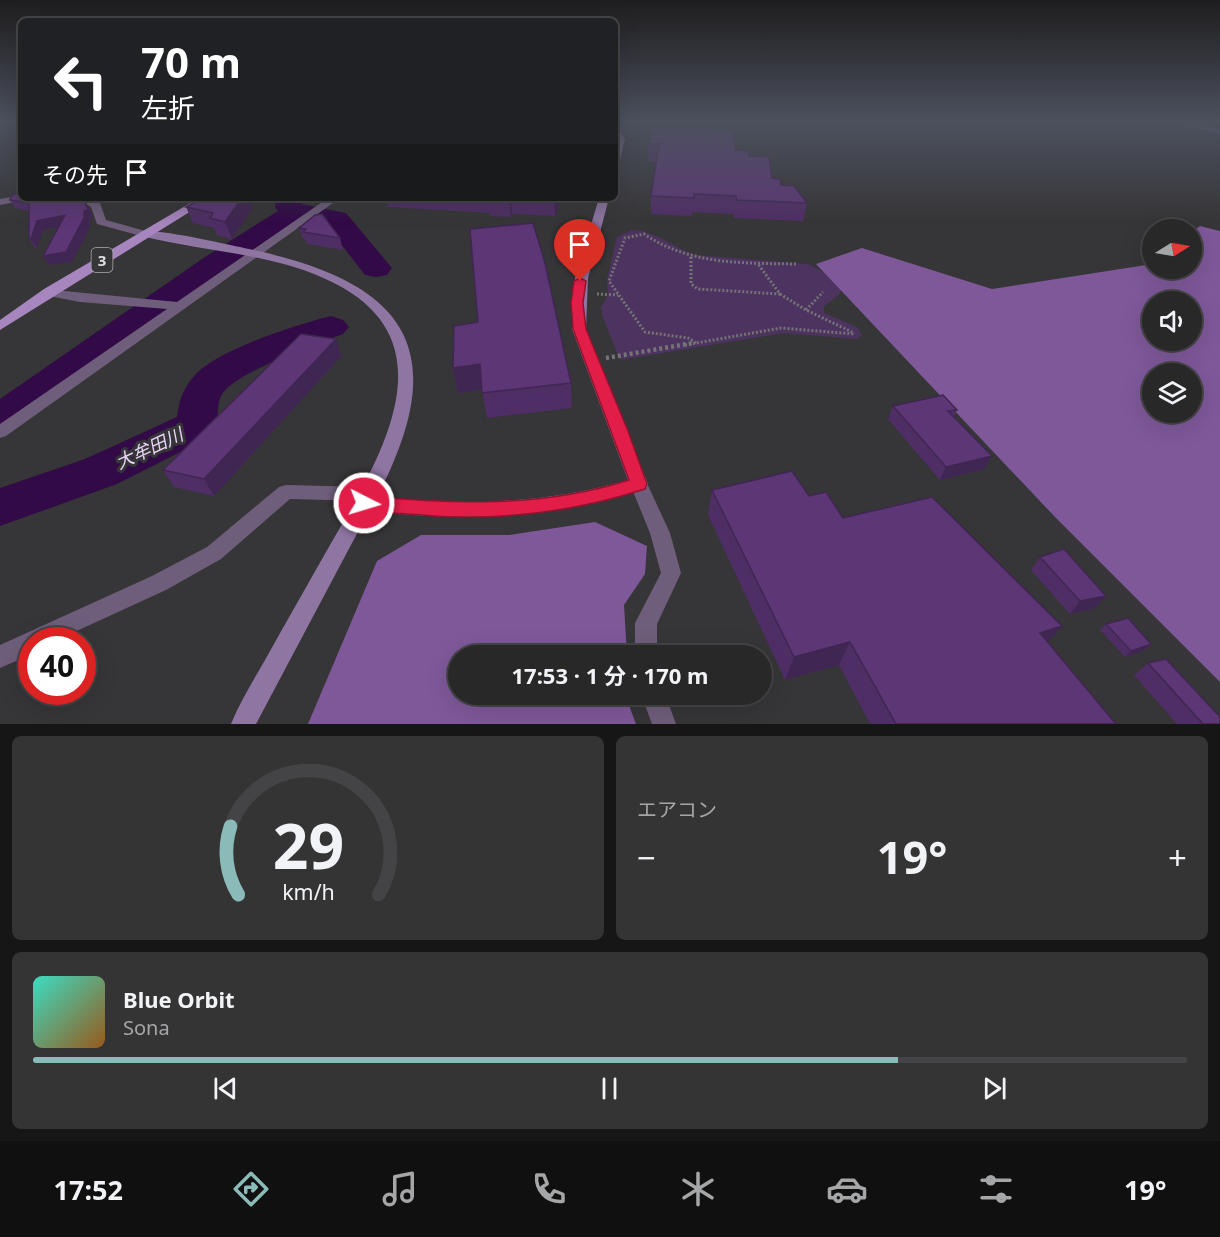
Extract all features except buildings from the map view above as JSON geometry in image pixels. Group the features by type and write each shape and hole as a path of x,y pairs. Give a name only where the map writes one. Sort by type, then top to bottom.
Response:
{"main road":[{"name":"3","path":"0,326 50,292 202,201"}],"street":[{"path":"0,202 18,199"},
{"path":"88,201 96,205 101,222 145,234 249,254 333,278 359,292 384,315 396,337 406,368 403,410 395,440 366,499 243,724"},
{"path":"0,432 249,254 331,201"},
{"path":"603,201 588,252 577,303 579,329 660,533 671,573 646,622 646,645"},
{"path":"50,292 80,298 175,306"},
{"path":"63,627 159,583 214,552 286,492 366,499 443,510 531,508 603,495 639,484"},
{"path":"0,657 18,648"},
{"path":"657,705 664,724"}],"path":[{"path":"696,343 688,338 645,332 609,282 625,238 644,234 663,247 691,257 796,264"},
{"path":"691,257 691,284 698,289 780,294"},
{"path":"590,360 781,328 855,334 806,310 780,294 757,263"},
{"path":"806,310 823,292"},
{"path":"597,294 618,295"}],"shaded area":[{"path":"1202,226 1220,231 1220,682 1054,516 816,264 862,248 992,289 1142,266 1142,279 1202,279"},
{"path":"632,230 657,236 696,255 808,264 843,283 840,294 824,306 824,313 857,327 862,335 857,339 784,333 620,360 601,307 608,295 607,280 617,237"},
{"path":"595,522 647,546 645,574 624,605 626,645 448,645 448,705 630,705 636,724 308,724 377,561 421,535 509,535"}],"waterway":[{"name":"大牟田川","path":"289,201 289,207 295,211"},
{"path":"0,419 216,264 295,211"},
{"name":"大牟田川","path":"295,211 336,219 376,268"},
{"name":"大牟田川","path":"0,507 101,472 197,425 202,393 224,372 261,353 331,327"}],"route":[{"path":"364,503 443,510 531,508 603,495 639,484 621,431 579,329 577,303 580,281"}]}
